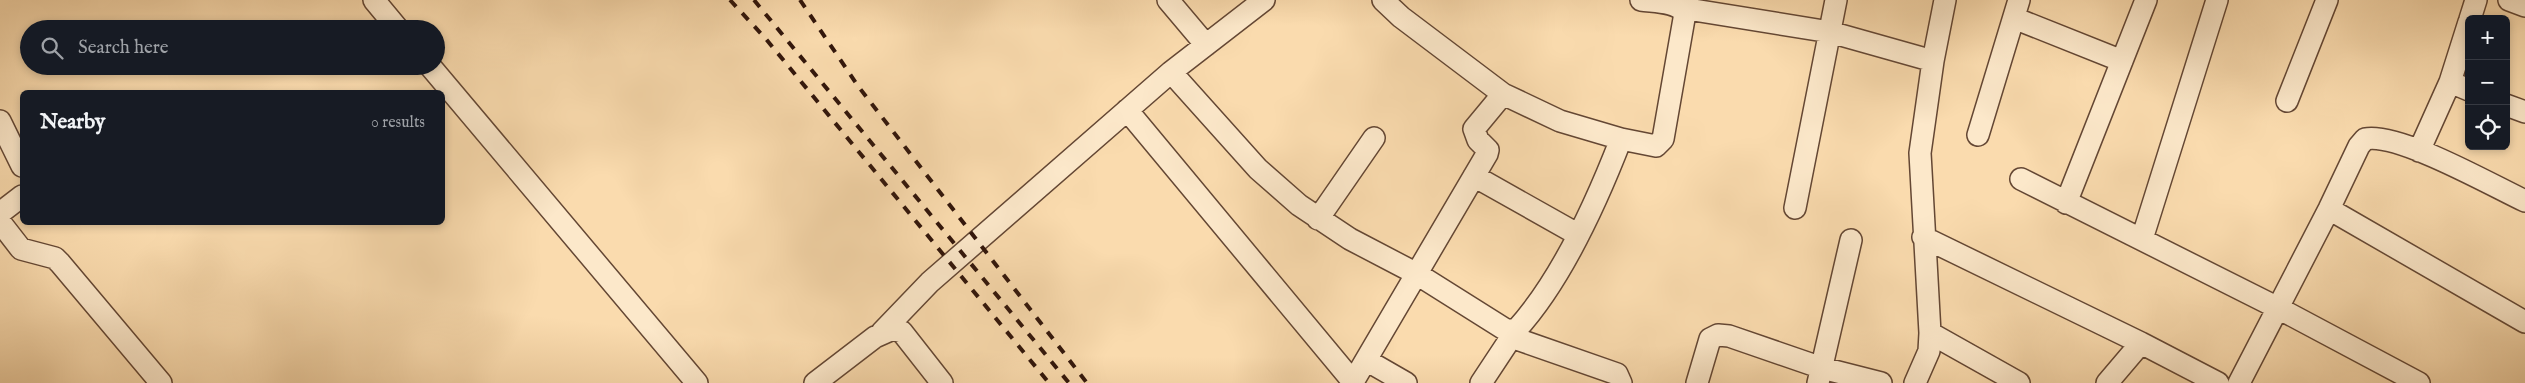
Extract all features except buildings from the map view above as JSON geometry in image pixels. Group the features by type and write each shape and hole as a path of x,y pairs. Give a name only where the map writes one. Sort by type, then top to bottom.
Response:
{"street":[{"path":"374,0 391,20"},
{"path":"1168,0 1206,45"},
{"path":"815,383 882,332 930,282 1171,72 1264,0"},
{"path":"1382,0 1415,28 1503,94 1560,121 1650,146 1661,144 1663,139 1685,20 1685,12 1681,8"},
{"path":"1642,0 1830,32 1933,60"},
{"path":"1795,208 1836,0"},
{"path":"1915,383 1929,352 1930,333 1923,237 1920,153 1933,60 1945,0"},
{"path":"2066,203 2146,0"},
{"path":"2142,239 2217,0"},
{"path":"2286,101 2327,0"},
{"path":"2471,15 2476,0"},
{"path":"2509,0 2525,6"},
{"path":"1978,135 2017,9 2122,60"},
{"path":"2419,151 2459,86 2465,46"},
{"path":"1171,72 1258,169 1318,219 1350,239 1417,274 1498,327 1617,374 1620,383"},
{"path":"438,75 697,383"},
{"path":"1128,110 1354,383 1488,150 1478,140 1474,130 1503,94"},
{"path":"2510,106 2525,112"},
{"path":"0,121 20,162"},
{"path":"1318,219 1374,138"},
{"path":"1481,383 1513,333 1527,318 1566,256 1607,174 1621,139"},
{"path":"2239,383 2329,209 2359,146 2365,139 2384,139 2419,151 2525,201"},
{"path":"1474,176 1578,234"},
{"path":"2020,180 2278,308 2420,383"},
{"path":"0,213 20,198"},
{"path":"2329,209 2525,322"},
{"path":"0,222 21,249 55,258 60,263 161,383"},
{"path":"1923,237 2141,343 2218,383"},
{"path":"1820,375 1851,240"},
{"path":"882,332 893,329 902,332 942,383"},
{"path":"1930,333 2018,383"},
{"path":"1697,383 1710,338 1718,334 1729,336 1820,375 1881,383"},
{"path":"2107,383 2141,343"},
{"path":"1366,360 1406,383"}],"railway":[{"path":"730,0 766,39 1049,383"},
{"path":"754,0 1069,383"},
{"path":"800,0 858,86 1087,383"}]}
